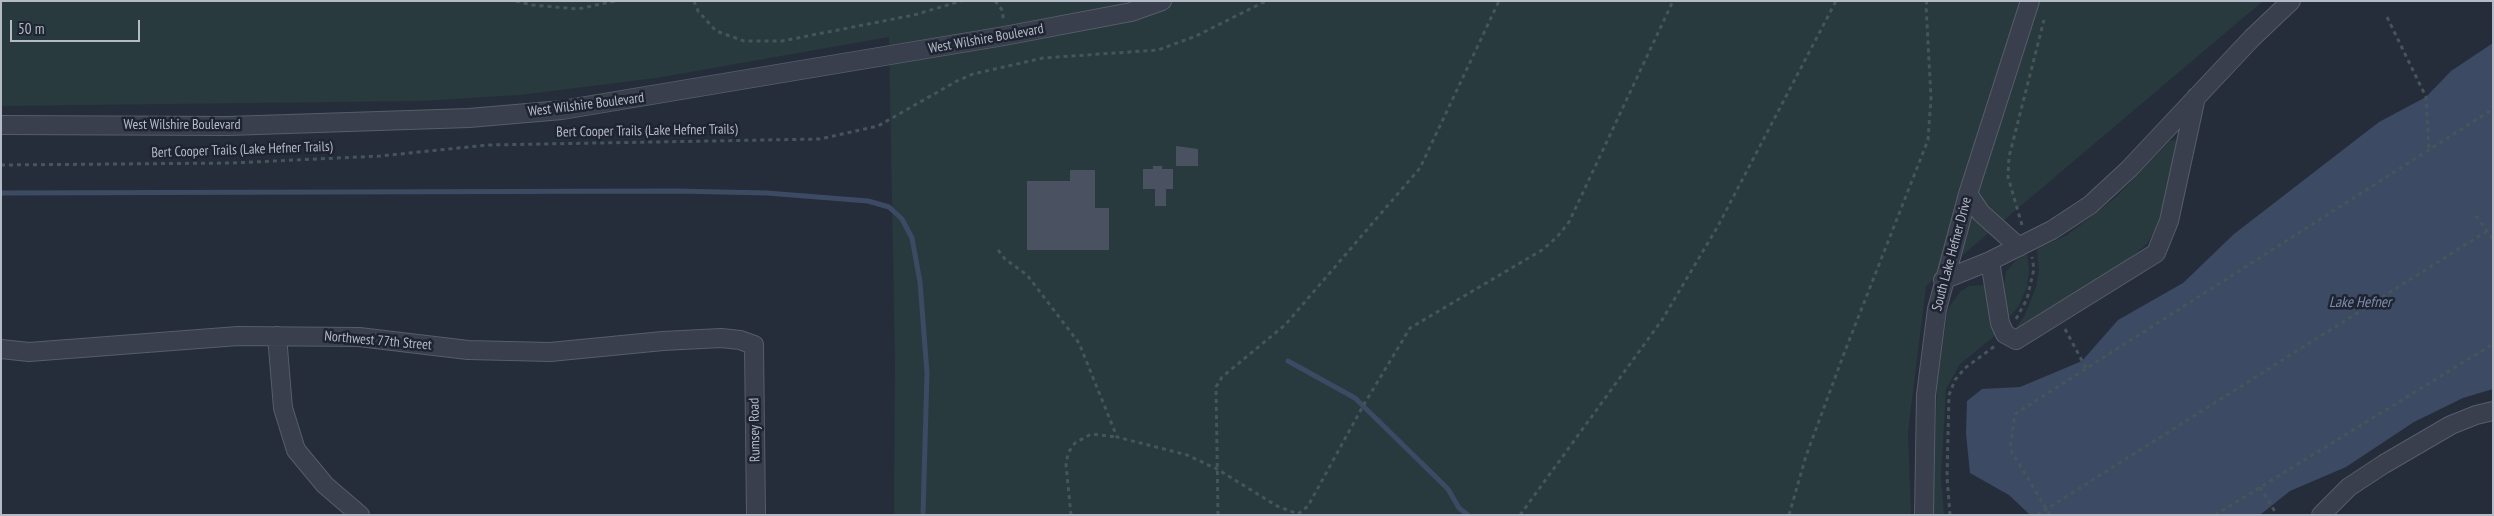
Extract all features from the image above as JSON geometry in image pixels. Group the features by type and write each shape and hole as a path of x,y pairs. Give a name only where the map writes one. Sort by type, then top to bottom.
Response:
{"street":[{"name":"West Wilshire Boulevard","path":"1,126 228,126 469,118 562,110 1004,36 1121,14 1162,1"},
{"name":"South Lake Hefner Drive","path":"1924,515 1926,396 1933,334 1943,280 1968,194 2030,1"},
{"path":"1943,280 1990,261 2026,251 2090,205 2129,169 2197,95 2291,1"},
{"path":"1990,261 2000,323 2005,334 2016,340 2156,253 2169,221 2197,95"},
{"path":"1968,194 1985,217 2026,251"},
{"name":"Northwest 77th Street","path":"1,349 29,352 238,336 359,337 468,350 550,352 721,338 740,340 754,345"},
{"path":"277,336 283,408 296,450 324,484 360,515"},
{"name":"Rumsey Road","path":"754,345 756,515"},
{"path":"2320,515 2349,487 2384,464 2451,425 2476,415 2493,411"}],"path":[{"path":"516,1 532,5 578,9 615,1"},
{"path":"694,1 698,11 716,31 744,40 772,41 914,15 961,1"},
{"name":"Bert Cooper Trails (Lake Hefner Trails)","path":"1,165 249,162 380,156 488,145 820,138 878,126 957,81 973,74 1043,58 1158,50 1196,36 1266,1"},
{"path":"1218,515 1216,387 1222,377 1284,325 1420,168 1499,1"},
{"path":"1071,515 1066,465 1068,453 1075,443 1091,434 1117,437 1187,455 1217,469 1277,506 1298,514 1303,511 1410,328 1542,250 1557,238 1569,222 1674,1"},
{"path":"1520,515 1662,320 1718,226 1836,1"},
{"path":"1789,515 1806,456 1928,140 1931,98 1927,1"},
{"path":"2023,229 2008,177 2010,152 2046,10"},
{"path":"2387,17 2426,97 2430,150"},
{"path":"2050,515 2010,449 2015,414 2493,109"},
{"path":"2476,216 2493,239"},
{"path":"2037,515 2487,231"},
{"path":"998,250 1005,259 1027,275 1078,343 1117,437"},
{"path":"2012,325 2028,299 2034,270 2026,251"},
{"path":"2057,314 2086,368"},
{"path":"1950,515 1947,477 1949,395 1955,380 1965,368 2001,340"},
{"path":"2215,515 2493,344"},
{"path":"2260,488 2277,515"}],"shaded area":[{"path":"1,1 2263,1 1926,286 1908,432 1911,515 894,515 895,361 889,37 656,78 520,95 420,101 1,106"},
{"path":"2170,141 2178,141 2164,201 2156,228 2147,244 2122,264 2015,329 2025,315 2036,287 2039,270 2037,249 2067,235 2095,214 2116,197"},
{"path":"2027,254 2029,269 2027,287 2018,307 2007,320 2004,284 2006,272 2016,260"},
{"path":"1984,285 1987,288 1997,334 1960,364 1946,389 1941,477 1944,515 1933,515 1937,383 1948,309 1960,292 1969,286"}],"water":[{"name":"Lake Hefner","path":"2493,43 2493,389 2463,398 2414,422 2346,467 2290,491 2260,515 2030,515 2009,495 1970,473 1966,434 1967,401 1982,389 2020,387 2082,361 2118,320 2183,283 2234,234 2379,122 2426,97 2451,71"}],"building":[{"path":"1176,146 1198,149 1198,166 1176,166"},
{"path":"1153,166 1162,166 1162,169 1173,169 1173,189 1166,189 1166,206 1155,206 1155,189 1143,189 1143,169 1153,169"},
{"path":"1070,170 1095,170 1095,208 1109,208 1109,250 1027,250 1027,181 1070,181"}],"waterway":[{"path":"1,193 675,191 767,193 868,201 889,207 902,219 912,238 920,282 927,373 923,515"},
{"path":"1288,361 1355,398 1448,489 1459,508 1468,515"}]}
